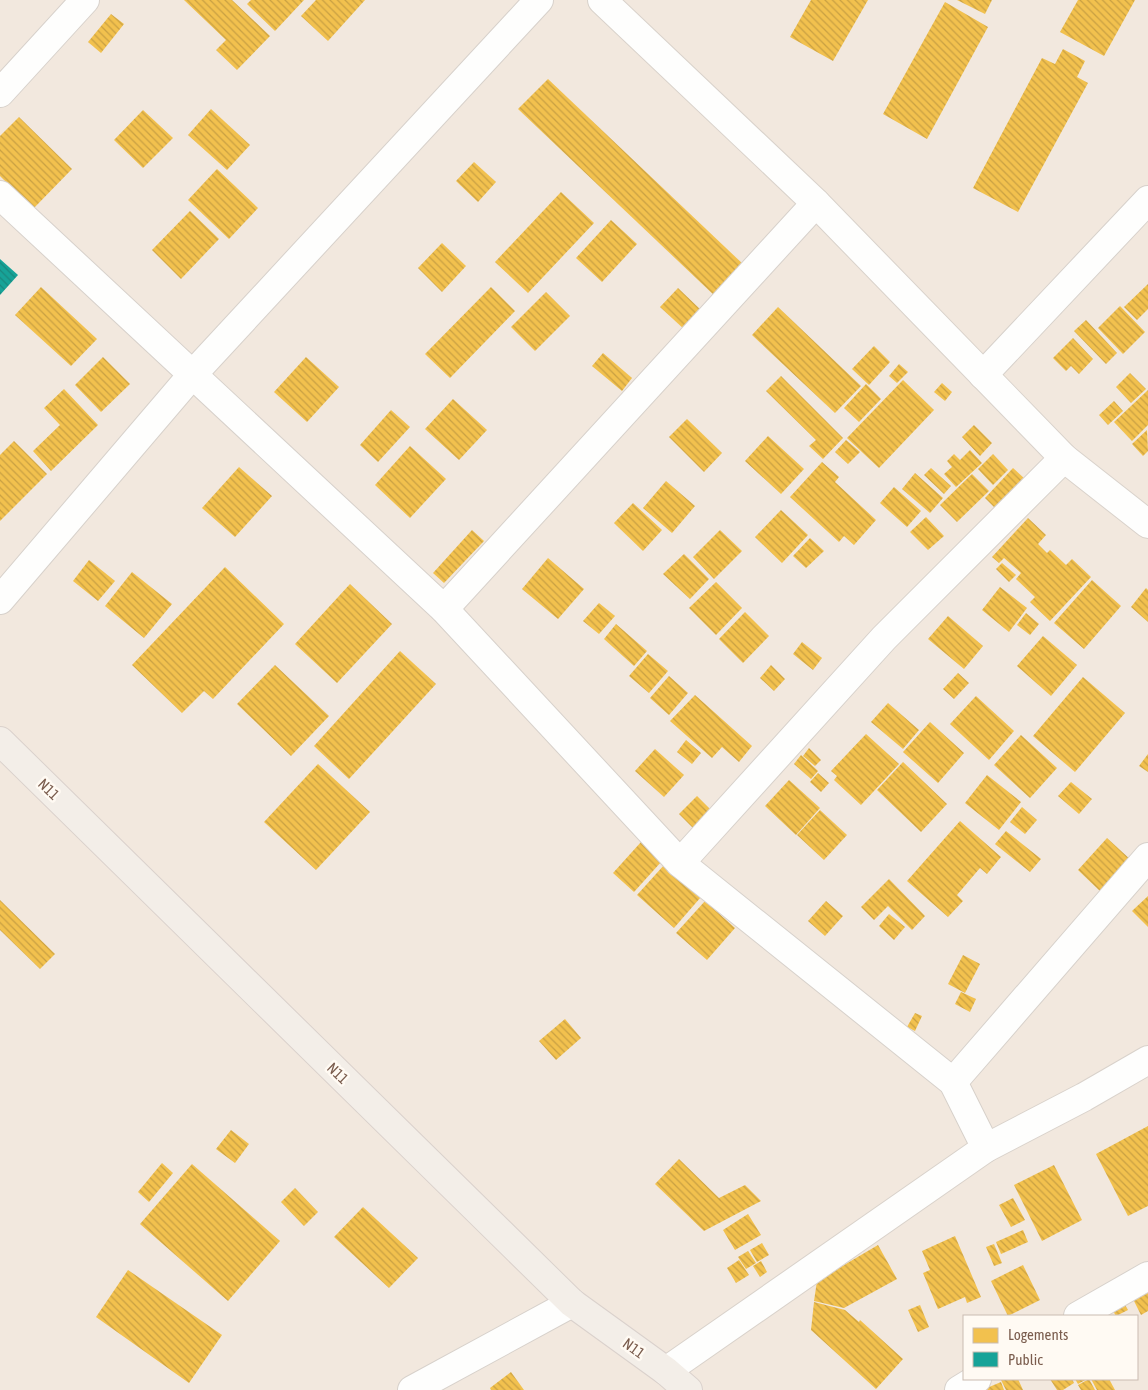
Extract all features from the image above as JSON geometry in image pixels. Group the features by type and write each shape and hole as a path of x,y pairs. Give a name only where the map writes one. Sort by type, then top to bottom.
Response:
{"main road":[{"name":"N11","path":"0,741 572,1303 666,1371 688,1390"}],"street":[{"path":"0,94 85,0"},
{"path":"0,600 192,375 539,0"},
{"path":"602,0 816,203 1064,458 1148,524"},
{"path":"0,194 444,609 680,863 953,1082 986,1148"},
{"path":"983,374 1148,200"},
{"path":"444,609 816,203"},
{"path":"680,863 884,638 1064,458"},
{"path":"953,1082 1148,857"},
{"path":"666,1371 986,1148 1084,1097 1148,1060"},
{"path":"1080,1315 1148,1276"},
{"path":"412,1390 572,1303"},
{"path":"959,1390 974,1380"}],"shaded area":[{"path":"0,0 1148,0 1148,1390 0,1390"}],"building: Logements":[{"path":"184,0 232,0 270,36 237,70 216,50 226,40"},
{"path":"251,0 304,0 275,31 247,4"},
{"path":"316,0 365,0 328,41 301,16"},
{"path":"811,0 868,0 833,61 790,37"},
{"path":"957,0 992,0 985,14"},
{"path":"1078,0 1135,0 1104,56 1060,32"},
{"path":"945,2 988,27 927,139 883,114"},
{"path":"111,14 124,24 101,53 88,42"},
{"path":"1063,49 1085,61 1077,77 1088,83 1018,212 973,188 1042,58 1055,64"},
{"path":"548,79 746,267 717,298 518,109"},
{"path":"211,109 250,145 227,170 188,135"},
{"path":"143,110 173,138 143,168 114,140"},
{"path":"19,117 72,169 33,209 0,176 0,136"},
{"path":"474,162 496,182 478,202 456,181"},
{"path":"217,169 258,208 229,239 188,200"},
{"path":"561,192 594,223 528,293 495,262"},
{"path":"190,211 219,239 181,279 152,250"},
{"path":"611,220 637,244 602,282 576,258"},
{"path":"442,243 466,266 442,292 418,268"},
{"path":"1148,284 1148,309 1137,320 1124,307"},
{"path":"41,287 97,339 71,366 15,315"},
{"path":"491,287 515,311 450,378 425,354"},
{"path":"678,288 703,312 685,330 660,307"},
{"path":"546,292 570,316 535,351 511,327"},
{"path":"1120,306 1145,332 1123,354 1098,328"},
{"path":"778,307 861,386 835,413 752,335"},
{"path":"1086,320 1117,353 1106,364 1074,331"},
{"path":"1073,338 1093,359 1079,374 1071,366 1066,371 1053,358"},
{"path":"874,346 890,362 869,385 852,369"},
{"path":"603,353 632,378 622,391 592,366"},
{"path":"103,357 130,384 101,412 75,385"},
{"path":"306,357 339,387 307,422 274,392"},
{"path":"899,364 908,372 897,383 889,376"},
{"path":"1130,373 1146,389 1131,403 1116,387"},
{"path":"781,376 843,438 823,459 809,446 816,440 766,391"},
{"path":"903,380 934,410 879,468 847,438"},
{"path":"942,383 952,392 945,401 934,392"},
{"path":"866,384 881,399 859,422 844,408"},
{"path":"64,389 98,425 51,471 33,451 60,425 44,408"},
{"path":"1148,390 1148,425 1132,441 1114,422"},
{"path":"453,399 487,430 459,460 425,429"},
{"path":"1114,401 1123,411 1108,425 1099,415"},
{"path":"391,410 410,427 378,462 360,445"},
{"path":"687,419 722,453 704,472 669,437"},
{"path":"974,425 992,443 980,456 962,437"},
{"path":"1147,430 1148,451 1143,456 1132,444"},
{"path":"768,436 804,469 781,494 745,461"},
{"path":"846,440 860,452 848,464 835,452"},
{"path":"14,441 47,474 0,521 0,455"},
{"path":"410,446 446,479 410,518 375,485"},
{"path":"970,450 982,463 956,487 944,474 952,467 947,461 954,454 960,460"},
{"path":"993,454 1008,470 993,485 978,469"},
{"path":"822,462 839,477 835,482 876,520 854,545 844,536 839,542 790,497"},
{"path":"239,467 272,496 235,537 202,508"},
{"path":"931,468 951,486 944,494 924,475"},
{"path":"1013,468 1026,480 997,510 985,498"},
{"path":"915,473 943,498 930,513 902,489"},
{"path":"972,474 989,491 957,522 940,505"},
{"path":"666,481 695,506 672,533 643,508"},
{"path":"894,487 921,511 907,527 880,503"},
{"path":"633,503 662,530 643,551 614,523"},
{"path":"781,510 808,535 782,563 755,537"},
{"path":"926,517 944,536 928,550 910,532"},
{"path":"1028,518 1046,535 1038,544 1047,553 1050,550 1066,565 1072,559 1091,577 1050,621 1030,602 1035,597 1016,579 1021,573 1004,558 999,563 992,557"},
{"path":"472,530 484,541 444,583 433,573"},
{"path":"720,530 742,551 714,579 693,557"},
{"path":"810,538 824,551 806,568 793,556"},
{"path":"684,554 709,579 690,599 663,574"},
{"path":"548,558 584,589 558,619 522,589"},
{"path":"89,560 115,581 98,601 73,581"},
{"path":"1002,563 1016,575 1009,582 996,569"},
{"path":"225,567 284,624 213,699 204,691 182,713 132,665"},
{"path":"132,572 172,604 144,638 105,606"},
{"path":"1092,580 1121,606 1084,649 1054,623"},
{"path":"716,582 742,608 716,635 689,608"},
{"path":"350,584 392,624 337,683 295,644"},
{"path":"1000,587 1027,608 1009,632 982,610"},
{"path":"1146,588 1148,590 1148,622 1131,607"},
{"path":"599,603 615,616 599,634 583,621"},
{"path":"745,612 769,636 743,663 719,639"},
{"path":"1026,613 1039,624 1030,635 1017,625"},
{"path":"948,616 983,646 964,669 928,639"},
{"path":"616,624 647,651 634,666 604,639"},
{"path":"1043,636 1077,665 1051,696 1017,666"},
{"path":"802,642 822,658 813,670 793,654"},
{"path":"400,651 436,684 349,779 314,746"},
{"path":"648,654 668,671 649,693 629,676"},
{"path":"275,665 329,716 291,756 237,704"},
{"path":"771,665 785,679 774,691 760,678"},
{"path":"958,673 969,683 954,699 943,689"},
{"path":"669,676 688,693 669,715 650,698"},
{"path":"1083,677 1125,713 1075,772 1033,736"},
{"path":"695,695 752,746 739,762 722,747 712,758 670,721"},
{"path":"976,696 1014,731 989,760 950,724"},
{"path":"888,703 919,730 903,749 871,722"},
{"path":"930,722 964,753 938,783 903,752"},
{"path":"866,734 899,764 861,805 834,780 837,776 831,771"},
{"path":"1021,735 1057,768 1030,798 994,765"},
{"path":"686,740 701,753 692,764 677,752"},
{"path":"809,748 821,760 815,766 803,756"},
{"path":"655,749 684,775 664,797 635,771"},
{"path":"1148,754 1148,772 1139,766"},
{"path":"801,755 818,771 811,779 794,764"},
{"path":"903,762 947,804 921,832 877,790"},
{"path":"318,764 370,812 316,870 264,822"},
{"path":"818,773 829,783 821,792 810,782"},
{"path":"987,775 1021,802 999,830 965,803"},
{"path":"789,780 820,808 796,835 765,806"},
{"path":"1071,782 1092,799 1079,814 1058,796"},
{"path":"697,796 714,813 696,831 679,814"},
{"path":"1022,807 1037,820 1025,834 1010,822"},
{"path":"820,810 847,835 824,860 797,835"},
{"path":"960,821 1001,857 987,874 980,868 957,895 963,901 948,917 907,881"},
{"path":"1006,831 1041,859 1030,872 995,844"},
{"path":"1107,838 1132,861 1102,893 1078,870"},
{"path":"641,842 662,861 634,892 613,873"},
{"path":"665,864 701,897 674,928 637,895"},
{"path":"889,879 925,916 912,930 888,906 874,920 861,907"},
{"path":"1148,896 1148,927 1132,911"},
{"path":"0,900 55,954 40,969 0,930"},
{"path":"705,901 735,928 707,960 676,933"},
{"path":"826,901 843,916 825,936 808,921"},
{"path":"889,914 905,927 894,940 879,926"},
{"path":"963,955 980,964 965,993 948,984"},
{"path":"961,992 976,999 970,1012 955,1004"},
{"path":"915,1013 922,1016 915,1031 907,1027"},
{"path":"565,1019 581,1038 556,1060 539,1041"},
{"path":"1148,1126 1148,1206 1128,1216 1096,1154"},
{"path":"231,1130 249,1144 235,1163 216,1149"},
{"path":"679,1159 719,1198 745,1185 761,1201 704,1231 655,1184"},
{"path":"162,1163 173,1173 149,1202 138,1192"},
{"path":"192,1164 280,1241 228,1301 140,1224"},
{"path":"1054,1165 1082,1220 1042,1241 1014,1185"},
{"path":"295,1188 318,1212 304,1226 281,1202"},
{"path":"1013,1198 1025,1220 1011,1227 999,1205"},
{"path":"363,1207 418,1258 389,1288 334,1237"},
{"path":"748,1214 761,1235 735,1250 723,1230"},
{"path":"1023,1230 1028,1242 1001,1254 996,1242"},
{"path":"955,1236 981,1297 967,1303 965,1297 938,1309 923,1273 930,1270 922,1251"},
{"path":"762,1243 769,1255 757,1262 750,1250"},
{"path":"994,1244 1002,1263 994,1266 986,1247"},
{"path":"878,1245 897,1279 844,1308 814,1301 817,1281"},
{"path":"748,1251 756,1263 746,1269 738,1257"},
{"path":"739,1260 749,1275 736,1283 727,1268"},
{"path":"761,1261 767,1272 760,1277 753,1266"},
{"path":"1023,1265 1040,1300 1008,1315 991,1281"},
{"path":"128,1270 222,1335 189,1383 96,1317"},
{"path":"1144,1285 1148,1293 1148,1311 1141,1315 1130,1293"},
{"path":"1121,1298 1128,1310 1115,1315 1109,1304"},
{"path":"814,1302 845,1310 859,1322 860,1320 903,1359 876,1389 811,1330"},
{"path":"920,1305 929,1327 918,1332 908,1310"},
{"path":"511,1372 524,1390 491,1390 490,1388"},
{"path":"1001,1380 1018,1380 1023,1390 1006,1390"},
{"path":"1051,1380 1072,1380 1074,1383 1063,1390 1057,1390"},
{"path":"1076,1380 1085,1380 1078,1384"},
{"path":"1090,1380 1095,1390 1081,1390 1078,1385"},
{"path":"1092,1380 1110,1380 1115,1390 1097,1390"},
{"path":"1001,1382 1004,1390 982,1390"}],"building: Public":[{"path":"0,259 18,275 0,295"}]}
